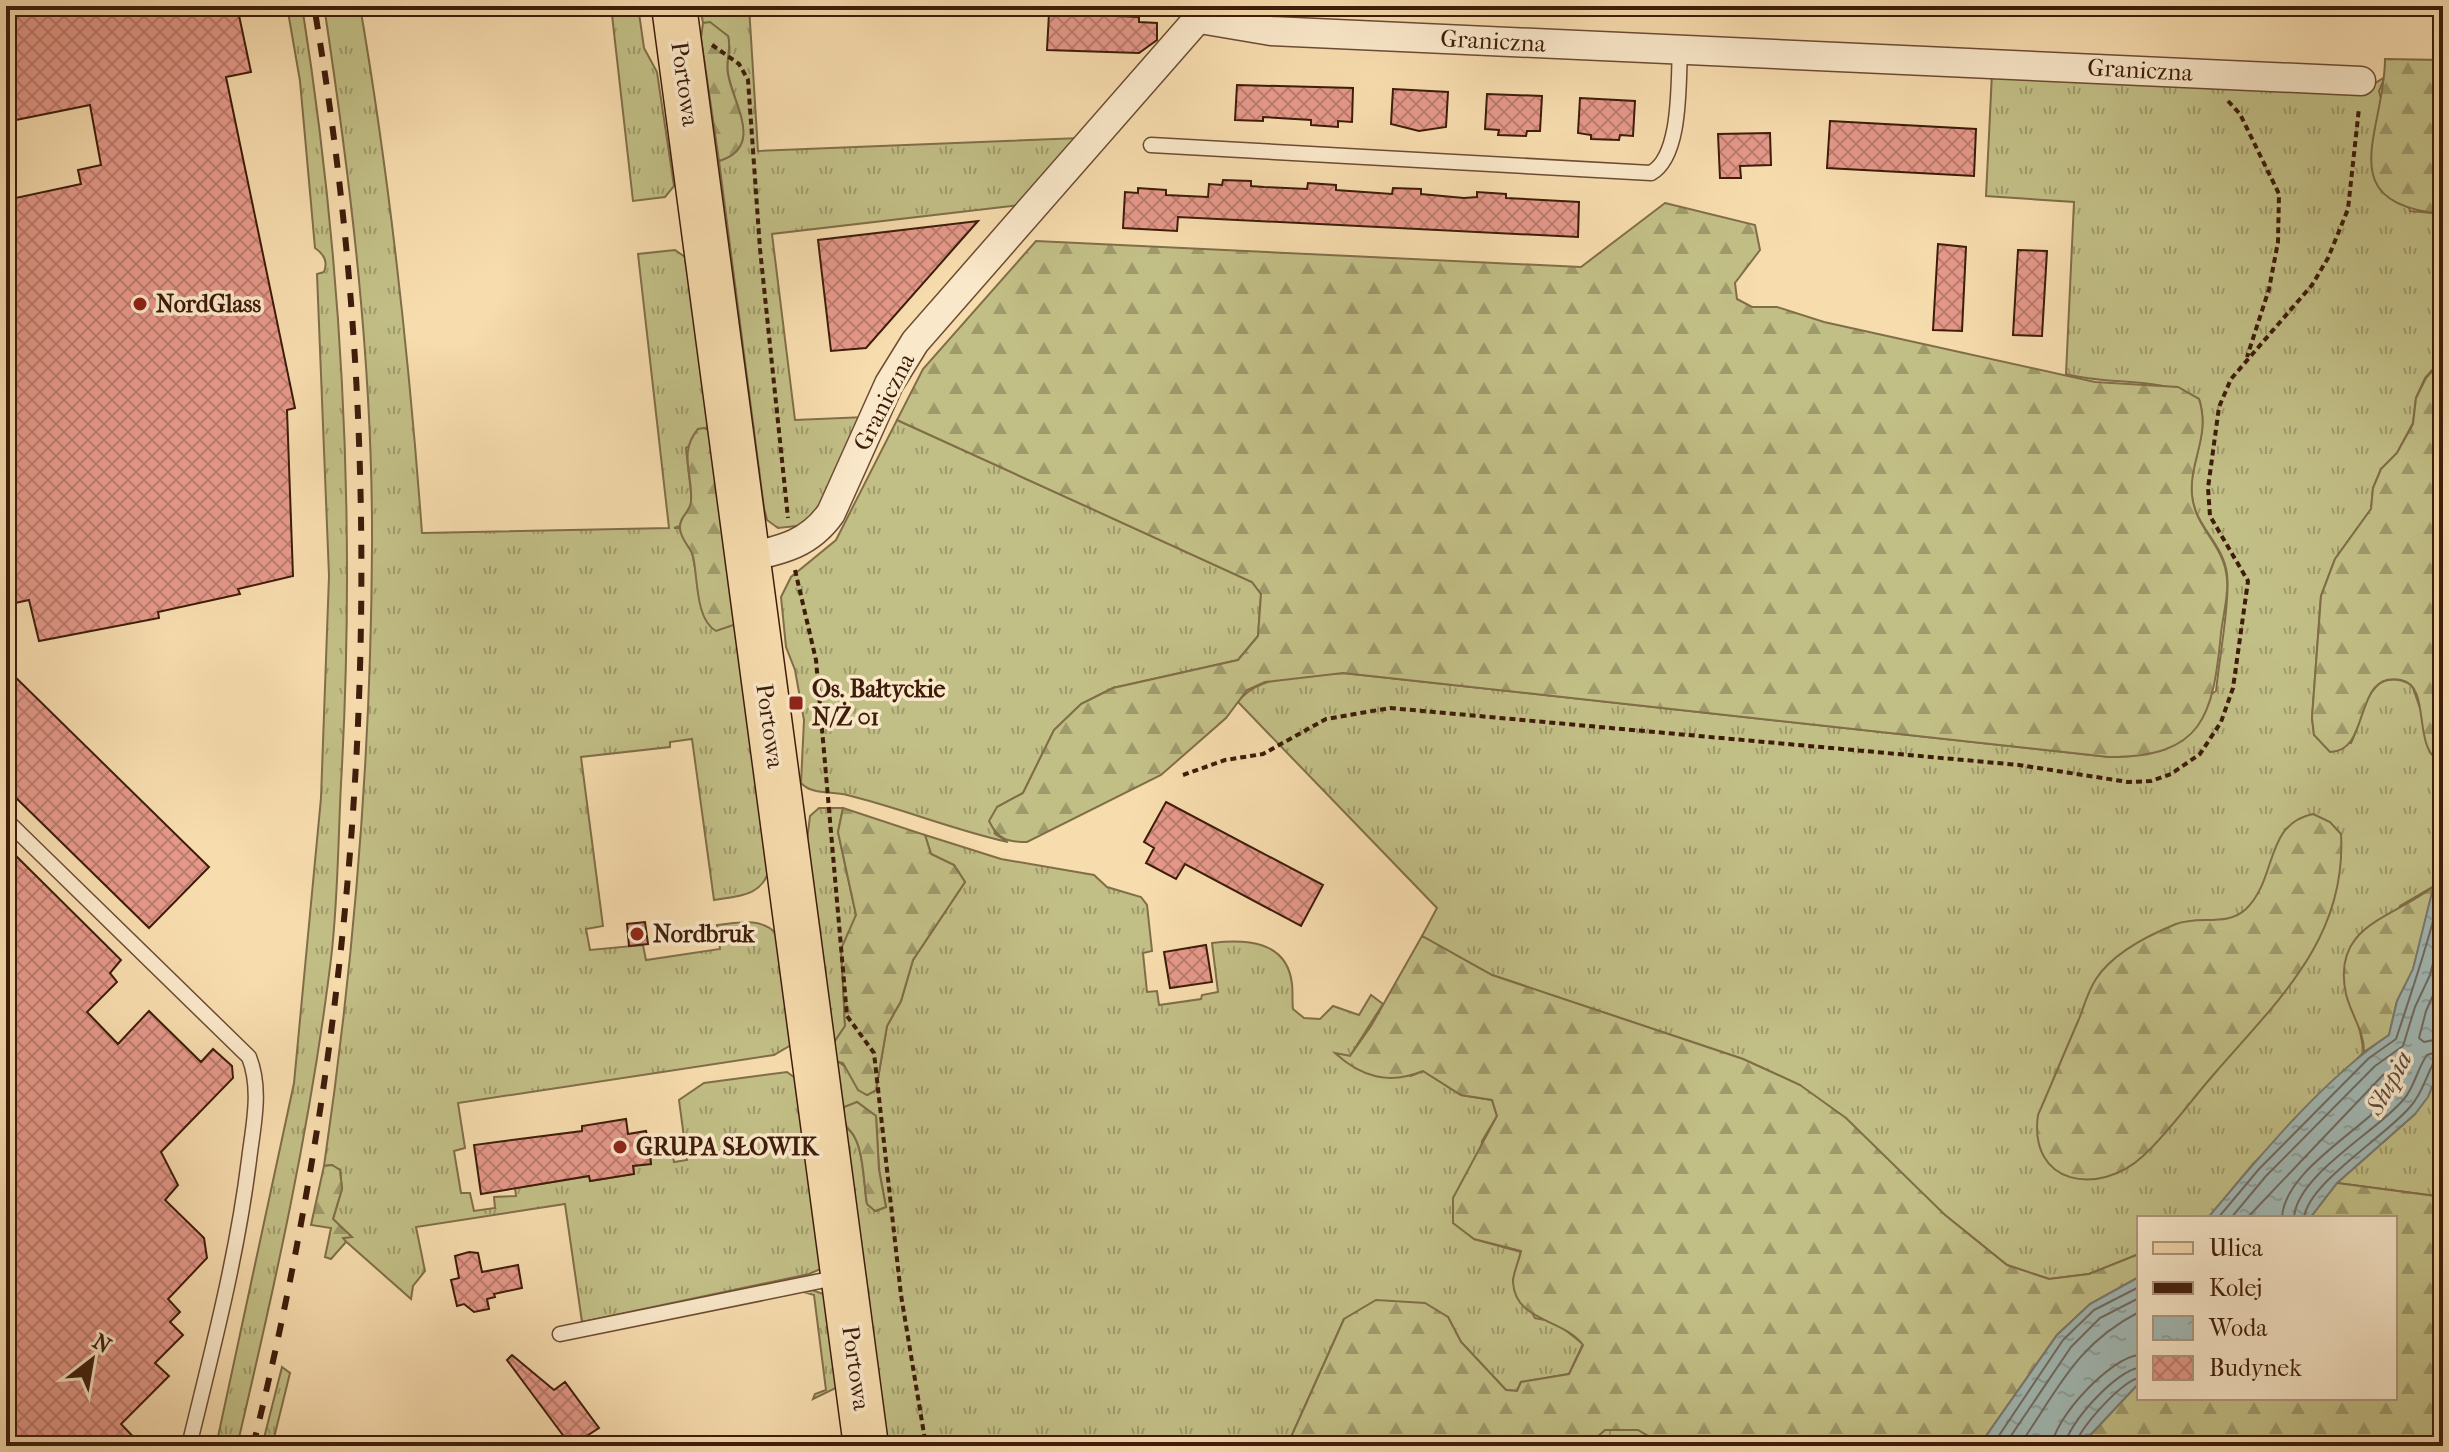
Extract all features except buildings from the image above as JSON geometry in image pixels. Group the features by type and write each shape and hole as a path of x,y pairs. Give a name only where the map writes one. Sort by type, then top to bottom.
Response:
{"main road":[{"name":"Portowa","path":"674,6 866,1446"}],"street":[{"name":"Graniczna","path":"748,557 792,548 821,527 831,513 889,384 915,342 1205,13 1271,31 2361,81"}],"lane":[{"path":"1151,145 1651,173 1664,161 1672,144 1680,49"},
{"path":"6,820 249,1057 255,1073 254,1125 241,1228 189,1446"},
{"path":"560,1334 844,1277"}],"path":[{"path":"704,39 739,64 748,80 760,249 792,548 816,660 820,741 847,1016 874,1053 901,1295 926,1446"},
{"path":"2201,73 2240,114 2279,194 2278,242 2269,289 2246,361"},
{"path":"1183,775 1225,760 1263,754 1326,719 1390,708 2003,764 2128,782 2151,781 2171,774 2209,744 2233,688 2248,581 2210,516 2208,488 2219,407 2231,379 2293,308 2328,258 2348,209 2361,81"}],"green space":[{"path":"287,6 302,6 316,103 328,200 342,394 347,589 336,893 323,1020 278,1264 237,1446 216,1446 294,1083 321,798 329,576 317,274 324,272 326,265 315,248 300,81"},
{"path":"324,6 360,6 381,137 397,269 422,533 669,528 638,254 675,250 685,257 711,431 686,448 692,502 680,526 674,528 679,528 692,552 704,615 717,630 736,624 770,866 762,883 750,893 714,900 692,739 670,742 670,747 581,757 603,926 586,929 590,950 643,945 646,960 720,949 717,925 748,922 769,928 776,933 791,1045 774,1055 458,1103 465,1148 454,1151 461,1193 470,1193 474,1211 495,1208 494,1197 516,1196 515,1188 589,1176 591,1181 634,1174 633,1166 651,1163 650,1155 672,1152 674,1162 687,1160 679,1100 704,1083 787,1072 798,1080 825,1267 809,1274 582,1322 565,1204 416,1227 425,1271 413,1286 411,1299 342,1238 351,1237 333,1219 342,1189 340,1170 332,1165 324,1166 344,1012 359,857 368,702 372,547 369,411 358,275"},
{"path":"611,6 638,6 644,48 657,72 674,186 665,197 633,201"},
{"path":"700,6 749,6 758,151 1080,138 1020,205 772,234 795,420 865,417 830,492 805,525 778,528 767,520 764,508 719,161 733,154 740,146 742,124 728,74 728,36 710,23 703,23"},
{"path":"710,22 728,36 728,74 743,124 741,146 719,161 701,38 703,23"},
{"path":"2385,59 2443,60 2443,214 2408,207 2386,196 2375,180 2371,160"},
{"path":"1992,73 2364,90 2385,77 2379,91 2410,211 2443,214 2443,358 2425,378 2416,398 2413,423 2397,453 2381,469 2373,488 2371,509 2335,559 2321,596 2312,718 2314,735 2351,743 2364,707 2376,686 2397,680 2412,685 2439,763 2443,763 2443,848 2434,886 2400,906 2358,1021 2364,1052 2253,1164 2210,1216 2137,1216 2137,1255 2089,1274 2049,1279 2007,1265 1945,1215 1800,1085 1743,1059 1492,975 1422,936 1437,908 1238,702 1247,692 1272,681 1343,673 2109,757 2216,691 2228,585 2220,553 2198,516 2192,496 2202,425 2199,399 2168,387 2066,374 2074,202 1986,196"},
{"path":"1665,203 1755,225 1760,250 1735,283 1737,299 1752,307 1777,307 1824,322 2095,382 2178,387 2199,399 2203,425 2192,495 2197,516 2223,562 2227,587 2213,688 2207,709 2184,740 2140,755 2109,757 1343,673 1265,682 1247,690 1226,718 1161,775 1027,842 1009,840 996,832 989,821 997,807 1023,793 1054,730 1081,704 1113,688 1238,660 1258,636 1261,594 1252,582 897,420 923,369 1036,241 1581,267"},
{"path":"2443,358 2443,763 2433,756 2427,746 2416,694 2411,685 2401,680 2386,680 2375,687 2352,739 2343,748 2330,752 2314,735 2312,718 2321,596 2335,559 2371,509 2373,488 2381,469 2397,453 2413,424 2416,398 2426,378"},
{"path":"897,420 1252,582 1261,594 1258,636 1238,660 1113,688 1081,704 1054,730 1023,793 997,807 995,834 1008,842 867,800 816,791 801,783 804,720 795,670 786,647 781,597 791,577 836,540"},
{"path":"698,429 711,431 736,624 716,631 704,617 693,556 680,528 691,501 689,446"},
{"path":"819,808 843,808 838,832 856,915 843,981 845,1026 833,1044 807,841 810,816"},
{"path":"843,808 925,835 931,854 954,865 965,882 913,960 901,1001 887,1026 876,1090 867,1095 858,1090 843,1063 835,1061 833,1044 845,1026 841,949 856,915 838,832"},
{"path":"2313,814 2330,822 2341,834 2340,871 2333,905 2320,936 2284,993 2143,1156 2107,1177 2088,1180 2055,1170 2044,1157 2038,1139 2038,1115 2096,979 2111,961 2165,928 2185,922 2230,918 2246,909 2263,882 2286,829 2297,820"},
{"path":"925,835 1001,859 1094,875 1107,887 1141,897 1147,905 1152,951 1143,953 1147,992 1157,991 1159,1005 1201,999 1202,995 1218,992 1212,943 1238,942 1262,946 1282,958 1292,984 1293,1009 1304,1018 1320,1019 1333,1006 1359,1015 1371,995 1383,1004 1350,1056 1336,1054 1411,1076 1423,1071 1461,1095 1492,1100 1497,1116 1482,1141 1474,1239 1521,1252 1513,1280 1535,1318 1555,1322 1583,1344 1569,1374 1521,1382 1517,1391 1506,1390 1461,1342 1448,1317 1344,1319 1287,1446 886,1446 843,1126 850,1131 859,1149 867,1204 876,1211 886,1207 879,1170 876,1116 857,1102 842,1112 835,1061 845,1067 867,1095 876,1090 887,1026 901,1001 913,960 965,882 954,865 931,854"},
{"path":"2434,886 2413,970 2397,1001 2389,1035 2364,1052 2362,1037 2346,994 2344,971 2348,952 2356,938 2369,926"},
{"path":"1422,936 1492,975 1743,1059 1800,1085 1846,1118 1945,1215 2007,1265 2049,1279 2089,1274 2137,1255 2137,1278 2090,1304 2057,1335 1979,1446 1287,1446 1344,1319 1376,1300 1425,1303 1448,1317 1461,1342 1506,1390 1517,1391 1521,1382 1569,1374 1583,1345 1564,1329 1522,1305 1513,1282 1521,1251 1474,1239 1453,1223 1453,1198 1497,1116 1492,1100 1461,1095 1423,1071 1387,1078 1365,1073 1335,1053 1350,1056 1371,1026"},
{"path":"2443,1061 2443,1197 2337,1183 2415,1114"},
{"path":"857,1102 876,1116 879,1170 886,1207 875,1211 867,1204 859,1149 850,1131 843,1126 844,1107"},
{"path":"332,1165 340,1170 342,1189 333,1219 352,1237 343,1238 346,1242 331,1259 325,1257 331,1228 311,1225 324,1166"},
{"path":"2337,1183 2443,1197 2443,1446 2080,1446 2137,1385 2137,1400 2397,1400 2397,1216 2312,1216"},
{"path":"812,1290 826,1295 838,1387 813,1399 815,1394 826,1390 814,1295 804,1292"},
{"path":"282,1367 290,1373 272,1446 262,1446"},
{"path":"1605,1430 1638,1430 1665,1446 1587,1446"}],"water":[{"name":"Słupia","path":"2443,848 2443,1061 2428,1097 2415,1114 2337,1183 2312,1216 2210,1216 2316,1096 2389,1035 2397,1001 2413,969"},
{"path":"2137,1278 2137,1385 2080,1446 1979,1446 2057,1335 2090,1304"}],"railway":[{"path":"253,1446 292,1269 323,1090 345,910 358,729 361,547 355,366 340,185 314,6"}],"place":[{"name":"NordGlass","path":"140,304"},
{"name":"Os. Bałtyckie N/Ż 01","path":"796,703"},
{"name":"Nordbruk","path":"637,934"},
{"name":"GRUPA SŁOWIK","path":"620,1147"}]}
